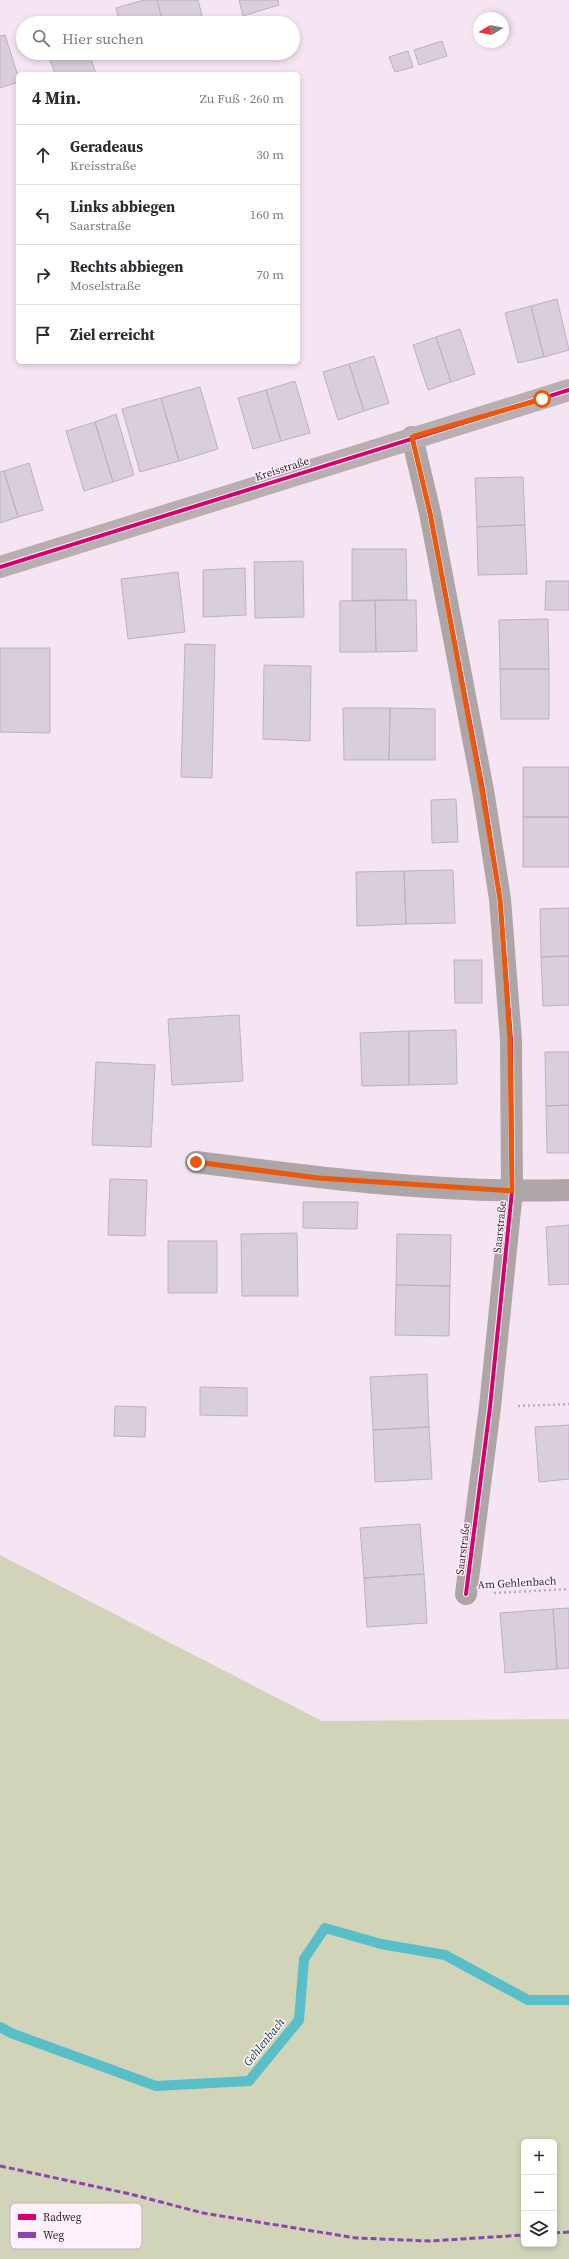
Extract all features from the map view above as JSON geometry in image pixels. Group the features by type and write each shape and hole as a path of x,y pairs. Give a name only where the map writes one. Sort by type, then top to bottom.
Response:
{"street":[{"name":"Kreisstraße","path":"0,567 412,437 569,390"},
{"name":"Saarstraße","path":"412,437 430,513 482,790 500,899 510,1040 512,1191 490,1407 466,1594"},
{"path":"196,1162 318,1178 512,1191 569,1190"}],"path":[{"path":"490,1407 569,1404"}],"green space":[{"path":"0,1555 322,1721 569,1719 569,2259 0,2259"}],"building":[{"path":"144,0 157,0 161,16 118,16 116,8"},
{"path":"157,0 198,0 202,16 161,16"},
{"path":"239,0 278,0 279,5 243,16"},
{"path":"5,35 17,72 16,83 0,88 0,36"},
{"path":"442,41 447,56 419,65 414,50"},
{"path":"408,51 413,67 395,72 389,57"},
{"path":"50,60 91,60 95,72 54,72"},
{"path":"557,299 569,350 544,357 531,306"},
{"path":"531,306 544,357 518,363 505,313"},
{"path":"460,329 475,374 451,382 436,337"},
{"path":"436,337 451,382 428,390 413,345"},
{"path":"374,356 389,403 364,411 349,364"},
{"path":"349,364 364,411 338,420 323,372"},
{"path":"295,381 310,433 281,441 266,390"},
{"path":"200,387 218,449 179,461 161,398"},
{"path":"266,390 281,441 253,449 238,398"},
{"path":"161,398 179,461 140,472 122,409"},
{"path":"116,414 134,475 113,482 95,422"},
{"path":"95,422 113,482 84,491 66,431"},
{"path":"29,463 43,510 18,517 4,471"},
{"path":"4,471 18,517 0,523 0,472"},
{"path":"523,477 525,525 477,527 475,478"},
{"path":"525,525 527,574 478,575 477,527"},
{"path":"352,549 406,549 407,600 352,601"},
{"path":"303,561 304,617 255,618 254,562"},
{"path":"245,568 246,615 203,617 203,570"},
{"path":"178,572 185,632 128,639 121,579"},
{"path":"546,581 569,581 569,610 545,610"},
{"path":"375,600 376,652 340,652 340,601"},
{"path":"375,600 416,600 417,651 376,652"},
{"path":"548,619 549,669 500,669 499,620"},
{"path":"185,644 215,645 212,778 181,777"},
{"path":"0,648 50,648 50,733 0,732"},
{"path":"264,665 311,666 310,741 263,739"},
{"path":"500,669 549,669 549,719 501,719"},
{"path":"343,708 390,708 389,760 344,760"},
{"path":"390,708 435,709 435,760 389,760"},
{"path":"523,767 569,767 569,817 523,817"},
{"path":"456,799 458,842 432,843 431,800"},
{"path":"523,817 569,817 569,867 523,867"},
{"path":"453,870 455,923 406,924 404,871"},
{"path":"404,871 406,924 357,926 356,872"},
{"path":"569,908 569,956 541,957 540,909"},
{"path":"569,956 569,1005 543,1006 541,957"},
{"path":"454,960 482,960 482,1003 455,1003"},
{"path":"239,1015 243,1081 172,1085 168,1019"},
{"path":"456,1030 457,1084 409,1085 409,1031"},
{"path":"409,1031 409,1085 362,1086 360,1033"},
{"path":"545,1052 569,1052 569,1105 546,1106"},
{"path":"96,1062 155,1065 151,1147 92,1145"},
{"path":"569,1105 569,1153 547,1153 546,1106"},
{"path":"110,1179 147,1180 145,1236 108,1235"},
{"path":"303,1202 358,1202 357,1229 303,1228"},
{"path":"569,1225 569,1284 549,1285 546,1227"},
{"path":"297,1233 298,1296 242,1296 241,1234"},
{"path":"397,1234 451,1235 450,1286 396,1285"},
{"path":"168,1241 217,1241 217,1293 168,1293"},
{"path":"396,1285 450,1286 449,1336 395,1335"},
{"path":"427,1374 429,1427 373,1430 370,1377"},
{"path":"200,1387 247,1388 247,1416 200,1415"},
{"path":"115,1406 146,1407 145,1437 114,1436"},
{"path":"569,1425 569,1479 539,1482 535,1427"},
{"path":"429,1427 432,1479 375,1482 373,1430"},
{"path":"420,1524 424,1574 364,1578 360,1528"},
{"path":"424,1574 427,1623 367,1627 364,1578"},
{"path":"569,1608 569,1668 557,1669 553,1609"},
{"path":"553,1609 557,1669 505,1673 500,1613"}],"waterway":[{"name":"Gehlenbach","path":"0,2027 11,2033 156,2086 249,2081 299,2020 304,1959 325,1928 381,1944 445,1955 528,2000 569,2000"}],"marked path":[{"path":"0,2166 130,2194 203,2213 356,2238 430,2241 521,2235"},
{"path":"557,2233 569,2232"}],"cycle path":[{"path":"0,567 569,390"},
{"path":"412,437 430,513 483,790 500,899 511,1040 512,1191 490,1407 466,1594"}],"route":[{"path":"196,1162 318,1178 512,1191 513,1127 510,1040 500,899 482,790 430,513 412,437 542,399"}]}
